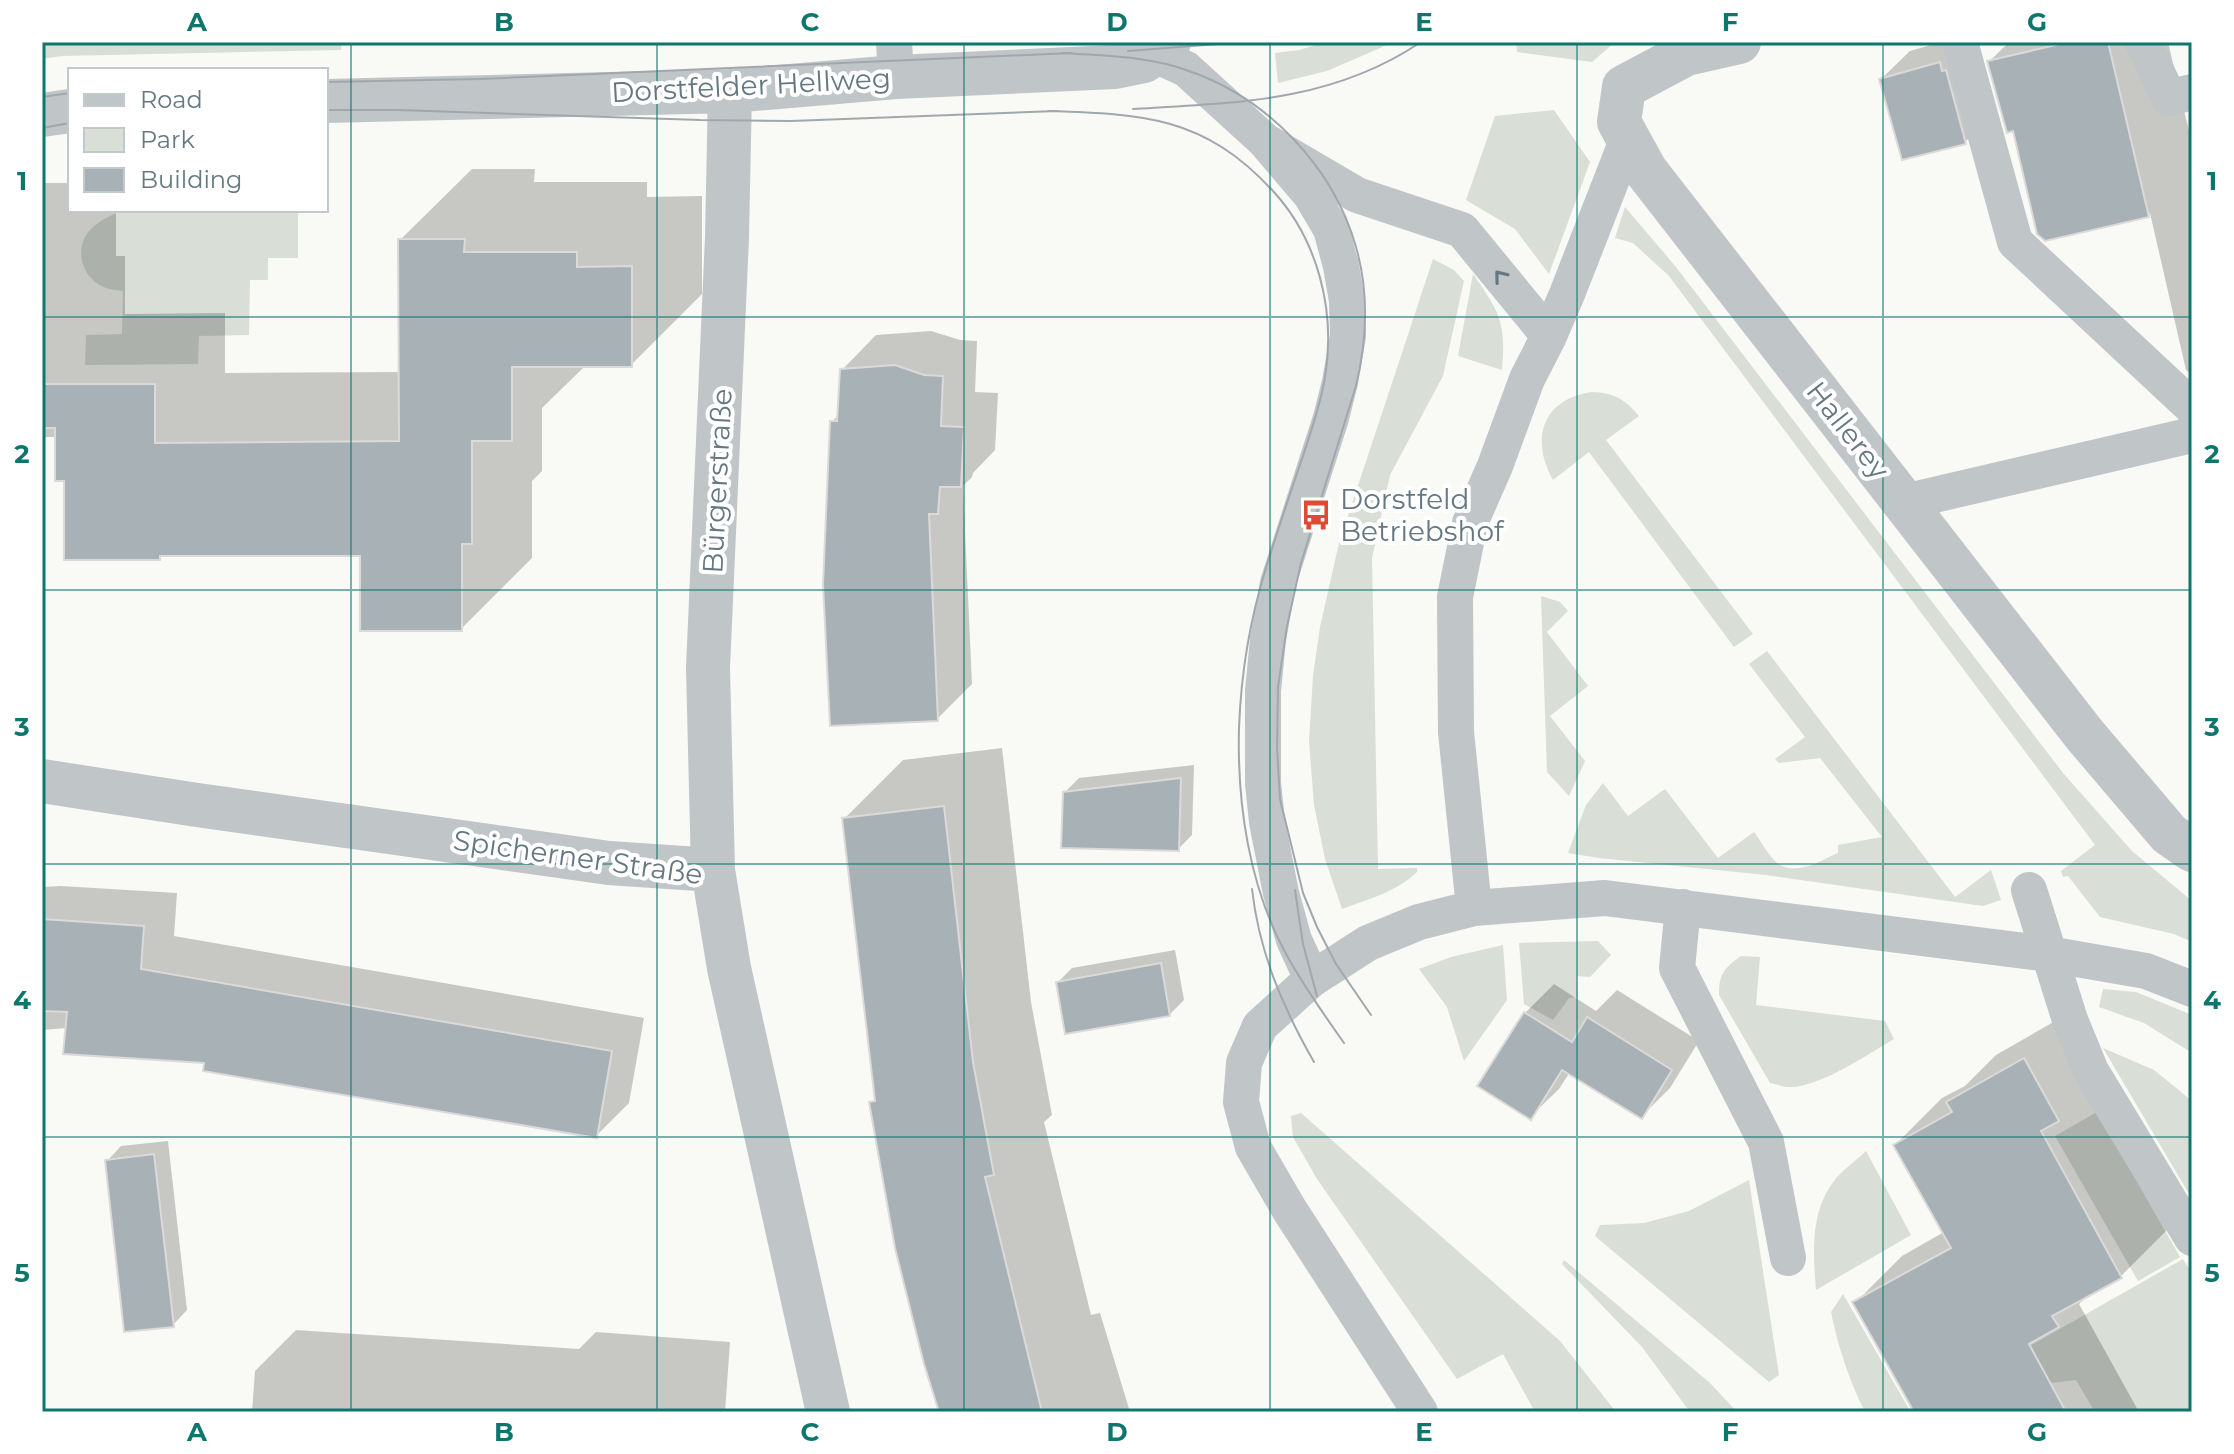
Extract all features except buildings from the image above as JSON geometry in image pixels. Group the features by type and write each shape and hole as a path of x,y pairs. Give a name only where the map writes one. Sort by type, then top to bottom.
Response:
{"street":[{"name":"Hallerey","path":"1739,42 1686,54 1624,87 1619,122 1646,171 2084,734 2169,834 2192,850"},
{"name":"Dorstfelder Hellweg","path":"328,101 730,91 895,60 1115,67 1144,61 1161,48"},
{"name":"Bürgerstraße","path":"713,870 708,668 727,237 730,91"},
{"path":"42,115 68,111"},
{"name":"Spicherner Straße","path":"42,781 609,863 713,870 729,968 828,1412"}],"lane":[{"path":"1960,42 2015,242 2192,407"},
{"path":"2143,42 2169,98 2192,92"},
{"path":"1161,48 1265,141 1311,195 1331,229 1347,301 1348,336 1340,382 1278,583 1263,691 1263,783 1267,822 1294,940 1312,979"},
{"path":"1474,908 1456,732 1455,597 1470,523 1628,138"},
{"path":"1265,141 1357,195 1462,230 1549,336"},
{"path":"1904,502 2192,435"},
{"path":"2029,890 2070,1020 2091,1071 2192,1238"},
{"path":"1420,1412 1289,1209 1253,1147 1241,1102 1244,1063 1260,1026 1312,979 1368,943 1419,922 1474,908 1605,898 2048,954 2146,971 2192,989"},
{"path":"1683,907 1677,968 1766,1142 1788,1258"}],"green space":[{"path":"42,42 342,42 341,50 42,59"},
{"path":"1326,42 1394,42 1327,71 1278,83 1275,53"},
{"path":"1516,42 1615,42 1592,62 1517,52"},
{"path":"1554,110 1590,162 1549,274 1515,229 1466,200 1495,116"},
{"path":"1625,207 1676,267 2063,773 2132,851 2192,901 2192,942 2174,934 2100,917 2068,876 2063,877 2061,871 2095,845 1669,276 1633,243 1615,238"},
{"path":"120,212 298,212 298,258 268,258 268,280 250,280 249,335 199,336 198,364 85,365 86,335 122,334 123,291 96,283 82,261 85,236 106,218"},
{"path":"1433,259 1454,270 1464,281 1443,376 1390,475 1372,558 1378,869 1417,868 1417,872 1391,890 1342,909 1325,859 1314,805 1309,741 1313,676 1320,627 1339,543"},
{"path":"1473,274 1499,319 1503,340 1502,370 1458,356"},
{"path":"1592,392 1618,398 1639,416 1606,440 1753,634 1734,647 1589,452 1553,480 1542,450 1545,423 1562,403"},
{"path":"1541,596 1560,602 1568,611 1547,632 1588,686 1550,716 1585,761 1569,796 1547,772"},
{"path":"1767,651 1955,897 1991,870 2001,900 1983,906 1766,875 1568,853 1586,805 1603,783 1628,816 1665,789 1718,858 1754,832 1777,863 1792,868 1808,866 1838,853 1838,845 1882,837 1820,758 1779,763 1775,759 1805,737 1749,664"},
{"path":"1598,941 1611,955 1590,977 1577,976 1578,997 1569,998 1553,1020 1524,1004 1519,943"},
{"path":"1503,945 1507,1000 1464,1061 1447,1007 1419,969 1451,957"},
{"path":"1741,956 1760,957 1756,1005 1885,1021 1894,1039 1814,1082 1789,1087 1770,1083 1719,995 1724,972"},
{"path":"2103,989 2136,992 2192,1015 2192,1053 2144,1023 2099,1007"},
{"path":"2103,1048 2154,1070 2192,1101 2192,1199"},
{"path":"2097,1112 2180,1257 2138,1281 2055,1136"},
{"path":"1301,1113 1560,1341 1616,1412 1535,1412 1503,1354 1457,1379 1317,1179 1293,1137 1291,1116"},
{"path":"1866,1151 1911,1235 1816,1290 1814,1248 1821,1206 1837,1177"},
{"path":"1749,1180 1779,1375 1769,1382 1595,1236 1600,1225 1644,1223 1689,1211"},
{"path":"2183,1259 2192,1273 2192,1412 2095,1412 2076,1380 2002,1389 1991,1368"},
{"path":"1564,1260 1710,1383 1737,1412 1690,1412 1642,1347 1562,1264"},
{"path":"1843,1294 1909,1409 1904,1412 1865,1412 1845,1363 1831,1312"}],"tram line":[{"path":"1128,51 1244,42"},
{"path":"1133,109 1246,101 1318,88 1387,62 1421,42"},
{"path":"1062,53 1158,62 1189,71 1245,98 1270,117 1314,163 1331,189 1356,247 1365,299 1362,351 1356,386 1301,563 1287,626 1278,687 1277,748 1280,799 1303,893 1336,964 1371,1015"},
{"path":"328,82 480,79 1072,53"},
{"path":"42,97 68,93"},
{"path":"328,110 791,121 1057,111"},
{"path":"1048,111 1143,118 1170,124 1222,147 1247,166 1289,210 1302,231 1320,278 1328,327 1325,377 1316,415 1255,607 1242,688 1239,757 1243,815 1262,899 1292,964 1344,1043"},
{"path":"42,128 68,123"},
{"path":"1252,889 1260,935 1274,979 1314,1062"},
{"path":"1295,890 1303,944 1317,996"}],"place":[{"name":"Dorstfeld Betriebshof","path":"1316,515"}]}
